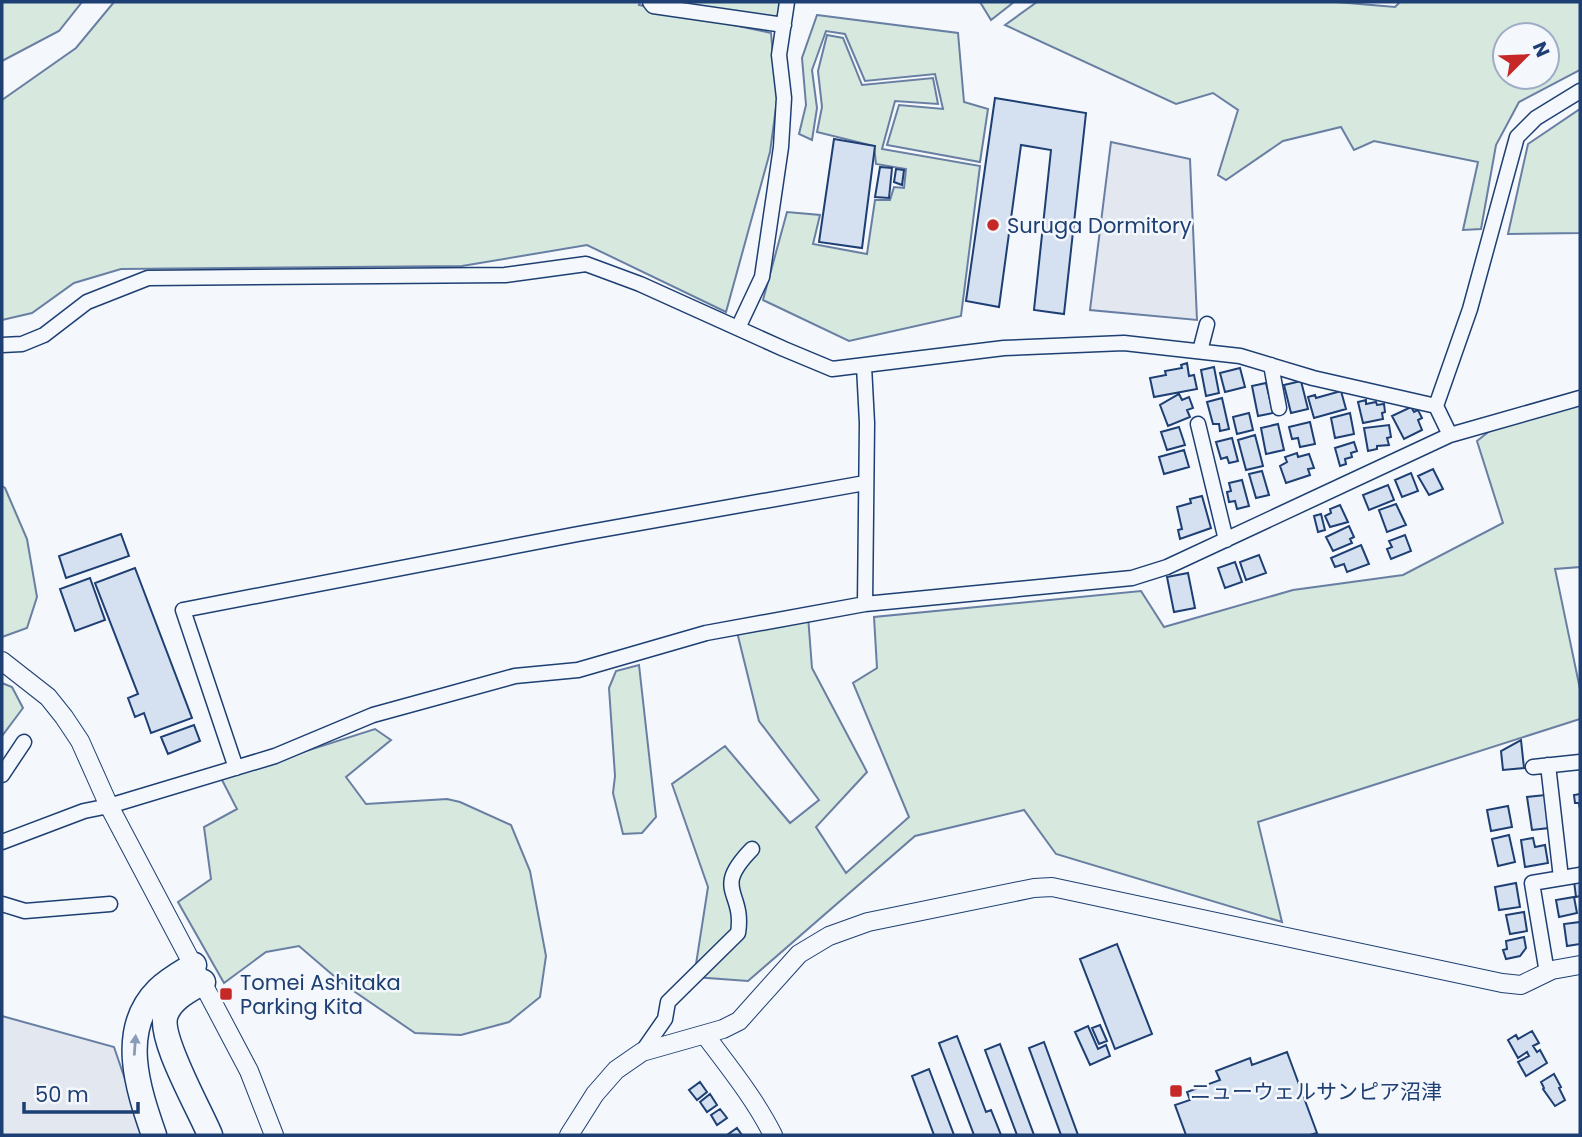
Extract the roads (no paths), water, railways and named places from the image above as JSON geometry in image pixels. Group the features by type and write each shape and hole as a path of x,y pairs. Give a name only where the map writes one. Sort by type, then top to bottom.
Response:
{"highway":[{"path":"154,1135 136,1077 134,1053 139,1018 151,998 168,981 198,973"},
{"path":"198,973 185,993 170,1006 164,1024 170,1047 210,1135"}],"street":[{"path":"650,2 653,6 784,25"},
{"path":"738,328 761,277 764,264 781,147 784,98 779,55 787,2"},
{"path":"1450,435 1436,405 1470,309 1517,136 1536,118 1580,91"},
{"path":"2,345 22,344 44,335 87,302 148,278 505,275 586,264 640,284 832,369 1004,348 1124,343 1240,356 1313,378 1436,405"},
{"path":"1200,351 1207,324"},
{"path":"1271,365 1279,408"},
{"path":"864,366 867,423 865,604"},
{"path":"2,842 84,811 109,806 275,756 373,715 515,676 578,670 706,633 865,604 1132,578 1167,567 1450,435 1580,398"},
{"path":"1198,424 1226,540"},
{"path":"236,768 183,610 552,539 865,483"},
{"path":"2,661 48,697 80,741 109,806 249,1070 274,1135"},
{"path":"2,775 24,742"},
{"path":"1561,878 1540,766 1580,762"},
{"path":"642,1052 665,1019 668,1002 738,933 740,919 730,886 732,874 739,862 752,849"},
{"path":"1547,973 1532,883 1580,875"},
{"path":"569,1135 595,1094 616,1070 642,1052 723,1030 738,1021 799,954 829,936 868,922 1034,888 1052,887 1502,983 1521,985 1547,973 1580,965"},
{"path":"2,904 25,911 110,904"},
{"path":"705,1035 729,1066 773,1135"}],"place":[{"name":"Suruga Dormitory","path":"993,225"},
{"name":"Tomei Ashitaka Parking Kita","path":"226,994"},
{"name":"ニューウェルサンピア沼津","path":"1176,1091"}]}
